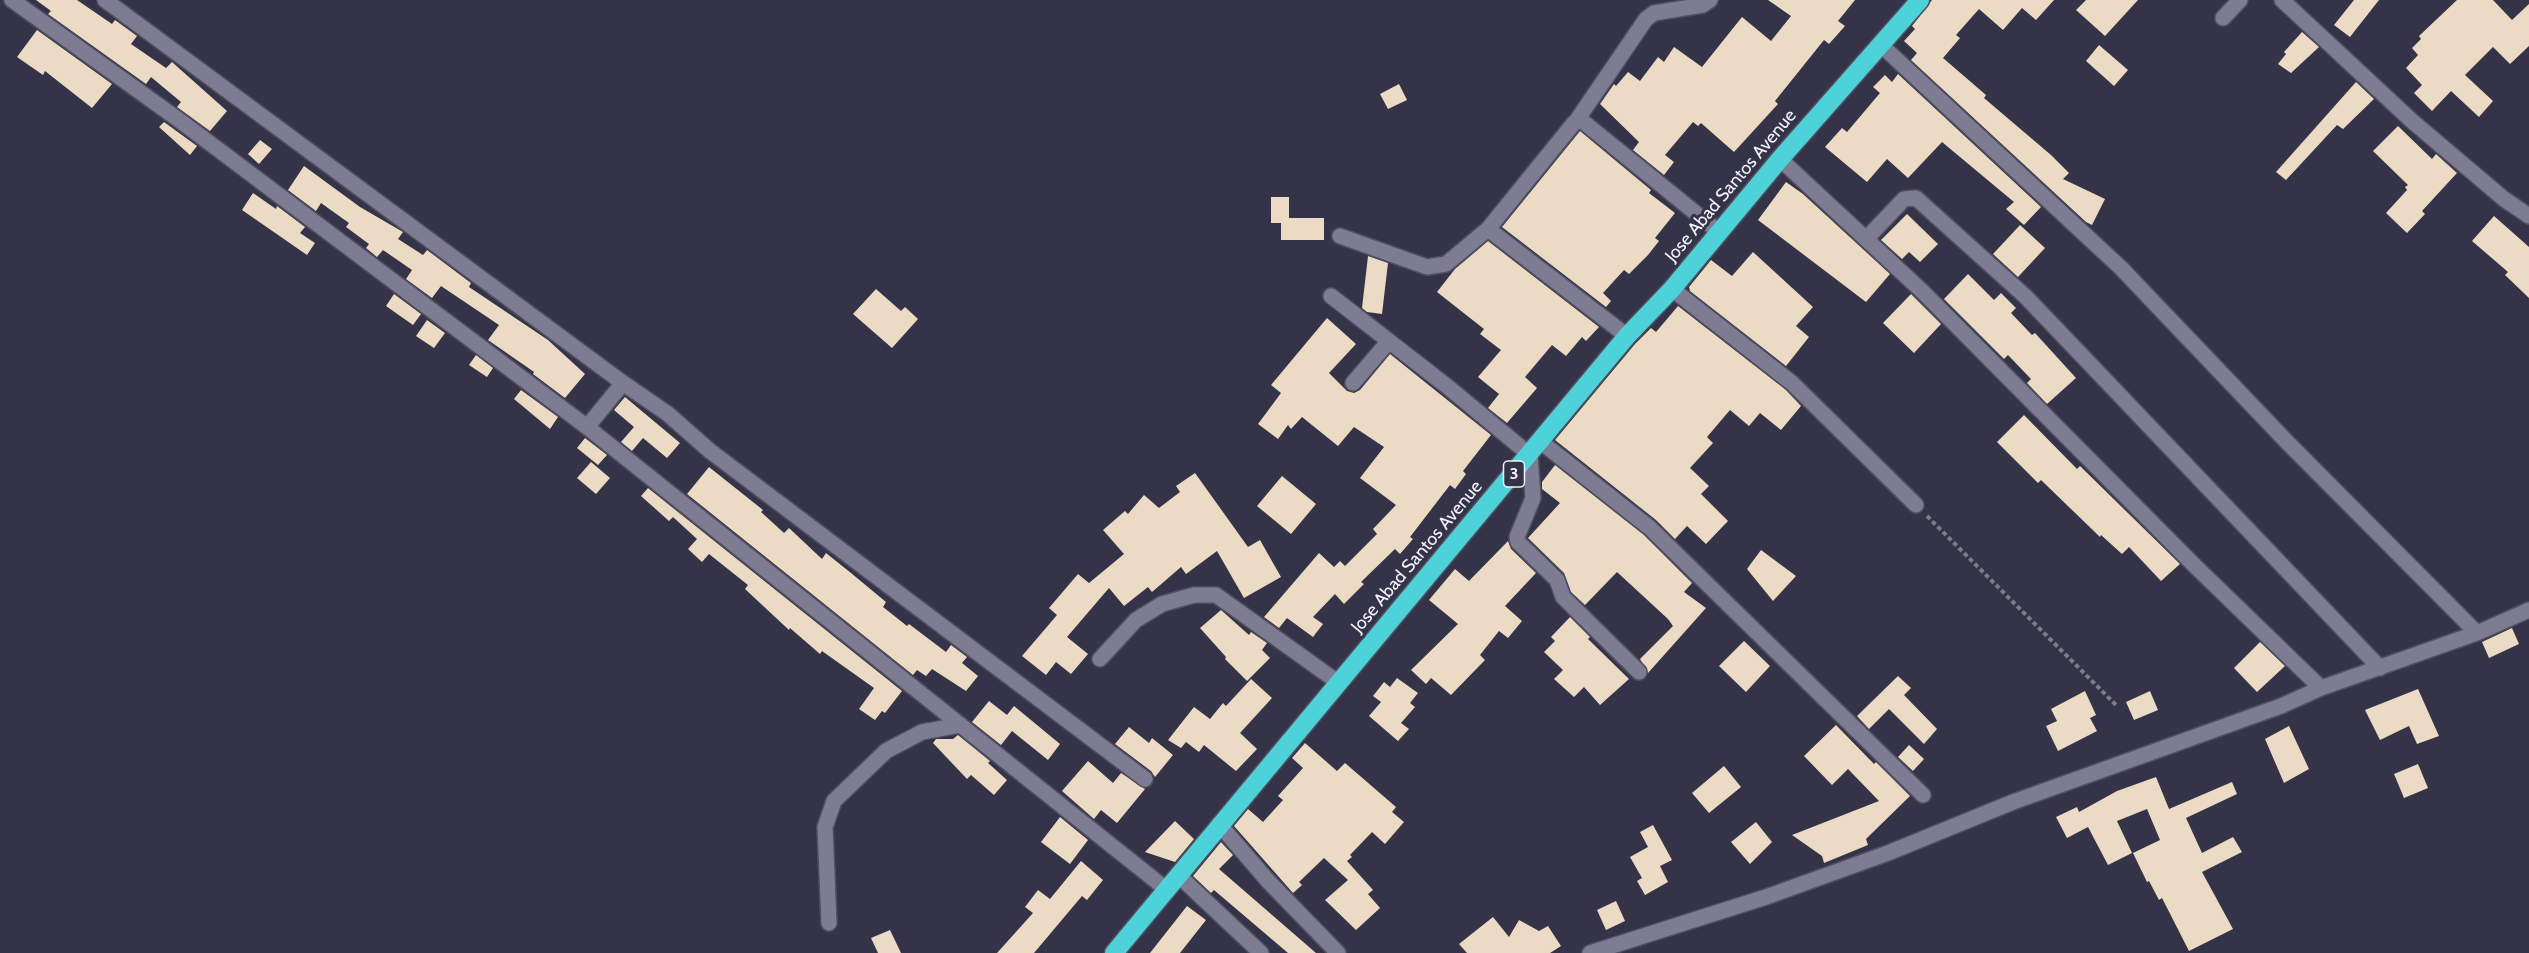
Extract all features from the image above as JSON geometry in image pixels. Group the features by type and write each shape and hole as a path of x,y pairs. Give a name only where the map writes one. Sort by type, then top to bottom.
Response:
{"highway":[{"name":"Jose Abad Santos Avenue","path":"1113,953 1627,336 1672,289 1780,159 1920,0"}],"street":[{"path":"12,0 179,120 587,427 1166,890"},
{"path":"105,0 668,414 710,451 1145,779"},
{"path":"1340,236 1427,267 1446,264 1488,229 1577,120 1646,19 1654,13 1703,5 1710,0"},
{"path":"2223,18 2240,0"},
{"path":"2282,0 2412,121 2504,199 2529,216"},
{"path":"1881,45 2121,268 2286,441 2477,633"},
{"path":"1577,120 1588,123 1719,232"},
{"path":"1780,159 1867,238 2193,565 2321,688"},
{"path":"1867,238 1904,199 1916,198 2026,297 2380,668"},
{"path":"1488,229 1627,336"},
{"path":"1672,289 1792,383 1916,505"},
{"path":"1331,296 1535,449 1650,528 1923,795"},
{"path":"1353,383 1389,340"},
{"path":"587,427 623,383"},
{"path":"1535,449 1533,498 1517,537 1518,542 1557,580 1563,597 1640,672"},
{"path":"1100,659 1136,620 1162,604 1194,595 1216,596 1339,683"},
{"path":"1590,953 1766,897 1877,857 2013,802 2281,706 2321,688 2477,633 2529,610"},
{"path":"829,923 825,826 834,801 854,779 886,751 922,732 960,725"},
{"path":"1219,824 1268,881 1338,953"},
{"path":"1178,875 1261,953"}],"path":[{"path":"1916,505 2117,706"}],"building":[{"path":"36,0 77,0 112,24 115,20 137,36 131,44 166,68 172,62 227,111 210,131 177,107 181,102 151,77 146,84 48,14 51,11"},
{"path":"1768,0 1855,0 1838,21 1845,26 1829,44 1824,40 1775,101 1778,104 1734,152 1701,123 1698,126 1693,122 1665,155 1674,162 1664,175 1633,150 1639,142 1600,104 1614,84 1616,86 1628,72 1640,81 1658,57 1664,62 1674,47 1702,67 1742,17 1771,41 1791,16"},
{"path":"1932,0 2054,0 2036,20 2022,8 2003,30 1979,9 1956,35 1960,38 1943,58 1986,95 1984,98 2069,173 2063,179 2105,199 2092,225 2086,222 1911,60 1917,53 1904,41 1915,29 1912,26"},
{"path":"2086,0 2138,0 2105,36 2076,10"},
{"path":"2354,0 2379,0 2350,37 2334,25"},
{"path":"2457,0 2493,0 2512,20 2529,4 2529,46 2510,64 2493,47 2465,75 2493,101 2479,117 2451,91 2432,111 2414,93 2422,85 2406,68 2418,55 2412,48 2421,39 2419,36"},
{"path":"37,30 112,84 92,108 45,71 43,75 17,57"},
{"path":"2302,32 2319,47 2291,73 2278,64 2286,54 2284,52"},
{"path":"2099,45 2128,70 2114,86 2086,61"},
{"path":"1898,74 2041,207 2024,225 2006,209 2014,202 1942,142 1908,178 1887,159 1867,182 1825,147 1842,128 1847,132 1880,93 1873,87 1885,75 1892,82"},
{"path":"2356,82 2374,99 2343,129 2337,125 2286,180 2276,172"},
{"path":"1399,84 1407,100 1388,109 1380,94"},
{"path":"164,122 197,146 190,155 159,127"},
{"path":"2398,126 2432,159 2436,154 2457,173 2422,211 2425,214 2407,233 2386,213 2407,190 2405,187 2408,185 2373,151"},
{"path":"1580,131 1651,190 1649,193 1675,213 1655,238 1659,241 1648,255 1629,274 1624,270 1603,293 1611,301 1606,307 1502,227"},
{"path":"260,140 272,149 259,164 248,154"},
{"path":"304,166 360,207 403,232 398,239 423,255 427,250 471,283 469,287 548,340 585,374 565,398 533,374 534,372 488,340 499,325 441,286 432,298 406,279 412,270 383,250 377,257 366,248 369,244 346,227 349,223 321,203 316,211 288,190"},
{"path":"1786,182 1803,194 1890,274 1866,302 1758,220"},
{"path":"253,193 276,209 277,206 305,227 300,233 315,243 307,255 242,210"},
{"path":"1271,197 1289,197 1289,218 1324,218 1324,240 1281,240 1281,223 1271,223"},
{"path":"1907,214 1938,244 1920,262 1909,252 1902,259 1881,240"},
{"path":"2494,216 2529,247 2529,298 2505,275 2508,272 2472,241"},
{"path":"2020,225 2045,248 2018,277 1993,254"},
{"path":"1488,241 1599,327 1586,341 1582,337 1566,356 1552,345 1525,377 1537,388 1507,423 1488,408 1499,394 1478,377 1501,350 1480,334 1484,329 1437,292 1455,269"},
{"path":"1753,252 1813,307 1796,326 1809,337 1786,366 1690,291 1689,287 1711,260 1732,276"},
{"path":"1368,256 1388,263 1382,314 1367,312 1362,308"},
{"path":"1968,274 1994,300 2001,293 2016,308 2011,313 2032,335 2035,333 2076,378 2047,404 2027,383 2031,379 2008,355 2004,359 1944,299"},
{"path":"876,289 901,311 905,307 918,319 892,348 853,314"},
{"path":"394,294 421,314 413,325 386,306"},
{"path":"1911,294 1941,324 1914,353 1883,323"},
{"path":"1678,306 1786,390 1801,406 1781,430 1760,413 1749,426 1730,410 1707,437 1713,443 1690,468 1709,486 1701,494 1728,521 1706,544 1687,526 1675,539 1656,520 1555,440 1635,344 1651,328 1656,332"},
{"path":"1327,318 1356,344 1329,373 1347,391 1354,393 1360,390 1390,354 1491,435 1463,471 1466,474 1455,489 1450,485 1410,537 1413,539 1400,554 1395,549 1361,582 1364,584 1344,604 1335,594 1313,617 1323,624 1313,637 1287,618 1279,628 1264,617 1319,553 1334,567 1340,561 1345,566 1377,534 1373,529 1396,505 1360,478 1384,447 1354,427 1338,446 1302,417 1291,429 1288,425 1278,439 1258,424 1281,393 1271,385"},
{"path":"427,320 445,333 434,348 416,336"},
{"path":"476,355 493,368 487,377 469,365"},
{"path":"521,390 558,417 550,429 514,399"},
{"path":"625,397 680,443 667,458 643,438 632,451 621,442 634,427 614,410"},
{"path":"2024,415 2077,469 2080,466 2180,564 2161,581 2129,547 2122,554 2101,535 2100,537 2041,480 2038,483 1997,442"},
{"path":"585,438 607,455 598,465 577,448"},
{"path":"591,462 610,478 596,494 577,478"},
{"path":"1555,465 1644,535 1692,583 1684,592 1706,608 1648,673 1640,659 1673,626 1668,619 1617,572 1585,605 1571,592 1564,573 1528,538 1560,503 1542,489 1542,482"},
{"path":"709,467 763,510 761,512 784,533 789,528 822,559 826,553 851,573 886,602 883,607 907,626 909,624 946,652 951,645 967,657 962,663 978,676 966,691 932,669 926,676 917,670 913,675 687,494"},
{"path":"1195,473 1248,547 1260,540 1281,577 1244,598 1217,551 1186,574 1181,567 1152,592 1148,587 1124,606 1109,588 1067,637 1088,654 1071,674 1056,662 1046,675 1022,656 1057,615 1049,608 1078,574 1089,583 1124,554 1103,530 1125,511 1128,514 1144,495 1159,508 1180,492 1176,486"},
{"path":"1282,476 1316,504 1291,534 1257,506"},
{"path":"648,488 902,691 885,713 882,711 875,720 859,709 874,688 822,651 820,654 790,628 789,630 745,589 748,585 709,554 702,562 688,549 697,539 673,517 669,521 641,496"},
{"path":"1508,541 1511,549 1536,573 1505,606 1522,621 1508,638 1499,631 1480,655 1485,660 1451,695 1431,678 1426,684 1411,670 1458,624 1429,600 1455,569 1469,581"},
{"path":"1761,550 1796,576 1773,601 1747,569"},
{"path":"1221,610 1249,635 1251,632 1267,643 1262,650 1270,658 1247,681 1225,659 1226,657 1200,628"},
{"path":"1570,617 1590,637 1588,639 1629,679 1600,705 1584,687 1574,697 1554,679 1563,670 1544,652 1555,641 1551,637"},
{"path":"2512,628 2519,644 2489,658 2482,642"},
{"path":"1744,641 1770,666 1746,692 1719,666"},
{"path":"2260,642 2285,666 2257,692 2234,668"},
{"path":"1898,676 1911,688 1904,695 1937,729 1924,744 1889,709 1869,729 1857,716"},
{"path":"1397,678 1418,693 1410,703 1415,707 1401,723 1409,729 1398,741 1369,716 1381,702 1373,696 1384,682 1390,687"},
{"path":"1251,679 1272,698 1240,733 1257,749 1236,771 1204,745 1199,752 1186,742 1181,748 1168,740 1194,707 1210,719 1223,703 1226,706"},
{"path":"2418,689 2439,736 2417,744 2409,726 2380,740 2365,710"},
{"path":"2085,691 2096,715 2090,718 2097,731 2058,751 2046,726 2057,721 2051,709"},
{"path":"2150,691 2158,710 2134,720 2126,702"},
{"path":"989,701 1007,715 1014,706 1060,744 1048,760 1012,731 1001,745 972,722"},
{"path":"1836,725 1874,764 1876,762 1910,796 1866,839 1868,845 1824,863 1822,856 1792,835 1879,801 1848,769 1832,785 1804,756"},
{"path":"2289,726 2309,769 2284,783 2265,739"},
{"path":"1129,727 1149,743 1152,738 1173,755 1155,777 1151,771 1115,744"},
{"path":"958,735 990,761 988,763 1007,780 994,795 971,775 967,779 933,743 936,739 953,739"},
{"path":"1305,743 1337,771 1345,763 1396,807 1392,812 1404,822 1385,844 1372,832 1347,861 1373,890 1368,894 1380,908 1356,930 1325,900 1348,880 1324,858 1299,882 1302,885 1293,893 1234,826 1248,809 1263,822 1283,800 1278,796 1303,768 1292,758"},
{"path":"1909,745 1924,759 1913,771 1898,757"},
{"path":"1088,761 1113,783 1121,773 1145,789 1117,823 1101,810 1094,819 1062,791"},
{"path":"2418,764 2428,788 2404,798 2394,774"},
{"path":"1724,766 1741,787 1709,813 1692,793"},
{"path":"2156,777 2169,809 2232,782 2237,794 2186,818 2202,853 2233,837 2242,852 2202,872 2233,929 2189,951 2162,898 2159,900 2149,881 2147,882 2133,853 2160,840 2147,809 2117,821 2132,853 2108,865 2088,827 2067,838 2056,817 2077,807 2079,812 2117,791"},
{"path":"1060,817 1088,840 1070,864 1041,842"},
{"path":"1175,821 1194,839 1175,862 1145,852"},
{"path":"1756,822 1772,842 1750,864 1731,842"},
{"path":"1653,825 1672,860 1660,866 1668,882 1645,895 1637,881 1642,878 1630,857 1648,847 1640,832"},
{"path":"1221,842 1233,855 1219,869 1316,953 1288,953 1214,890 1211,893 1193,876"},
{"path":"1081,861 1103,880 1087,900 1082,896 1034,953 997,953 1033,913 1025,907 1038,890 1050,899"},
{"path":"1616,901 1625,921 1606,930 1597,910"},
{"path":"1187,906 1206,920 1180,953 1150,953"},
{"path":"1493,917 1509,937 1519,920 1539,931 1548,926 1561,946 1550,953 1467,953 1459,944"},
{"path":"890,930 901,953 878,953 871,938"}]}
